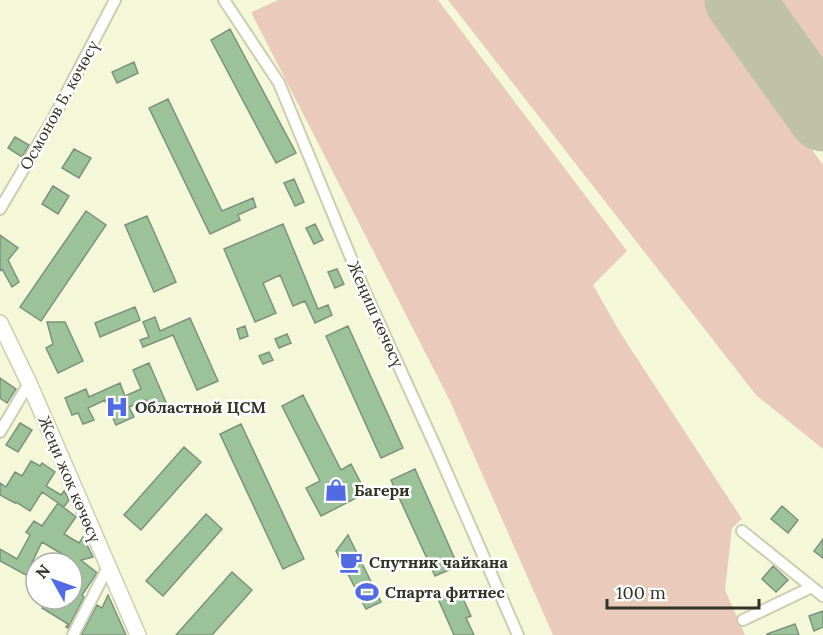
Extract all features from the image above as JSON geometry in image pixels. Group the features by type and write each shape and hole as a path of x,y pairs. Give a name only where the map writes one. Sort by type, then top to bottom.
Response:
{"main road":[{"name":"Жеңи жок көчөсү","path":"0,323 29,383 138,635"}],"street":[{"name":"Осмонов Б. көчөсү","path":"0,208 53,120 115,0"},
{"name":"Жеңиш көчөсү","path":"224,0 279,83 365,292 518,635"},
{"path":"0,432 29,383"},
{"path":"742,531 823,596"},
{"path":"73,635 108,567"},
{"path":"743,620 812,587"}],"shaded area":[{"path":"278,0 438,0 627,251 593,285 621,334 742,519 732,528 725,590 745,635 553,635 450,401 252,14"},
{"path":"448,0 706,0 823,165 823,449 756,395"},
{"path":"773,0 823,0 823,70"}],"building":[{"path":"230,29 296,153 276,163 211,40"},
{"path":"134,62 138,73 117,83 112,72"},
{"path":"168,99 222,211 253,198 256,207 238,215 240,220 210,234 149,108"},
{"path":"15,137 29,145 22,157 8,148"},
{"path":"74,149 91,158 79,178 62,168"},
{"path":"294,179 304,202 295,206 284,183"},
{"path":"53,186 69,196 58,214 42,204"},
{"path":"86,211 106,225 41,321 20,307"},
{"path":"147,216 176,282 154,292 125,225"},
{"path":"283,224 318,309 328,305 332,315 315,323 305,301 293,306 280,275 263,283 276,313 255,322 224,249"},
{"path":"315,224 323,240 314,244 306,228"},
{"path":"0,235 18,248 8,260 19,282 12,287 2,269 0,271"},
{"path":"337,269 344,284 335,288 328,272"},
{"path":"135,307 140,320 100,337 95,323"},
{"path":"155,317 160,331 190,318 218,381 197,390 173,335 143,347 140,340 149,337 143,322"},
{"path":"47,322 65,322 83,361 58,373 46,348 53,344"},
{"path":"245,326 248,336 240,339 237,329"},
{"path":"348,326 403,448 381,458 326,336"},
{"path":"287,334 291,343 279,348 275,339"},
{"path":"269,352 273,360 263,364 259,356"},
{"path":"149,363 168,407 152,414 146,400 129,407 134,417 116,425 105,400 88,408 94,420 83,424 78,413 72,415 65,398 86,389 89,397 120,383 125,396 141,389 133,370"},
{"path":"0,378 16,389 7,403 0,398"},
{"path":"303,395 341,470 351,464 366,493 321,516 306,488 320,481 282,406"},
{"path":"20,423 32,430 18,452 6,445"},
{"path":"241,424 304,559 283,569 220,434"},
{"path":"184,447 201,462 141,530 124,515"},
{"path":"31,461 40,466 42,463 55,472 46,486 61,495 64,491 69,500 64,507 42,492 30,511 0,495 0,483 6,487 15,472 22,476"},
{"path":"415,469 458,566 435,576 391,480"},
{"path":"58,503 76,517 64,534 79,543 83,537 93,557 84,559 84,551 57,551 42,542 38,551 24,551 24,574 0,561 0,549 17,559 30,535 26,532 34,521 42,526"},
{"path":"782,506 798,520 788,533 771,519"},
{"path":"206,514 222,529 163,596 146,581"},
{"path":"348,535 381,602 366,609 336,551"},
{"path":"823,539 823,558 814,551"},
{"path":"84,562 97,573 84,592"},
{"path":"773,566 788,580 776,592 762,579"},
{"path":"232,572 252,590 212,635 176,635"},
{"path":"459,590 471,616 466,618 474,635 454,635 438,599"},
{"path":"108,595 126,635 81,635 97,605 102,608"},
{"path":"47,611 77,611 68,628 66,627 68,624"},
{"path":"823,611 823,627 814,631 809,616"},
{"path":"795,624 799,635 767,635 767,634"}],"runway":[{"path":"739,0 823,117"}],"place":[{"name":"Областной ЦСМ","path":"117,407"},
{"name":"Багери","path":"336,490"},
{"name":"Спутник чайкана","path":"351,562"},
{"name":"Спарта фитнес","path":"367,592"}]}
